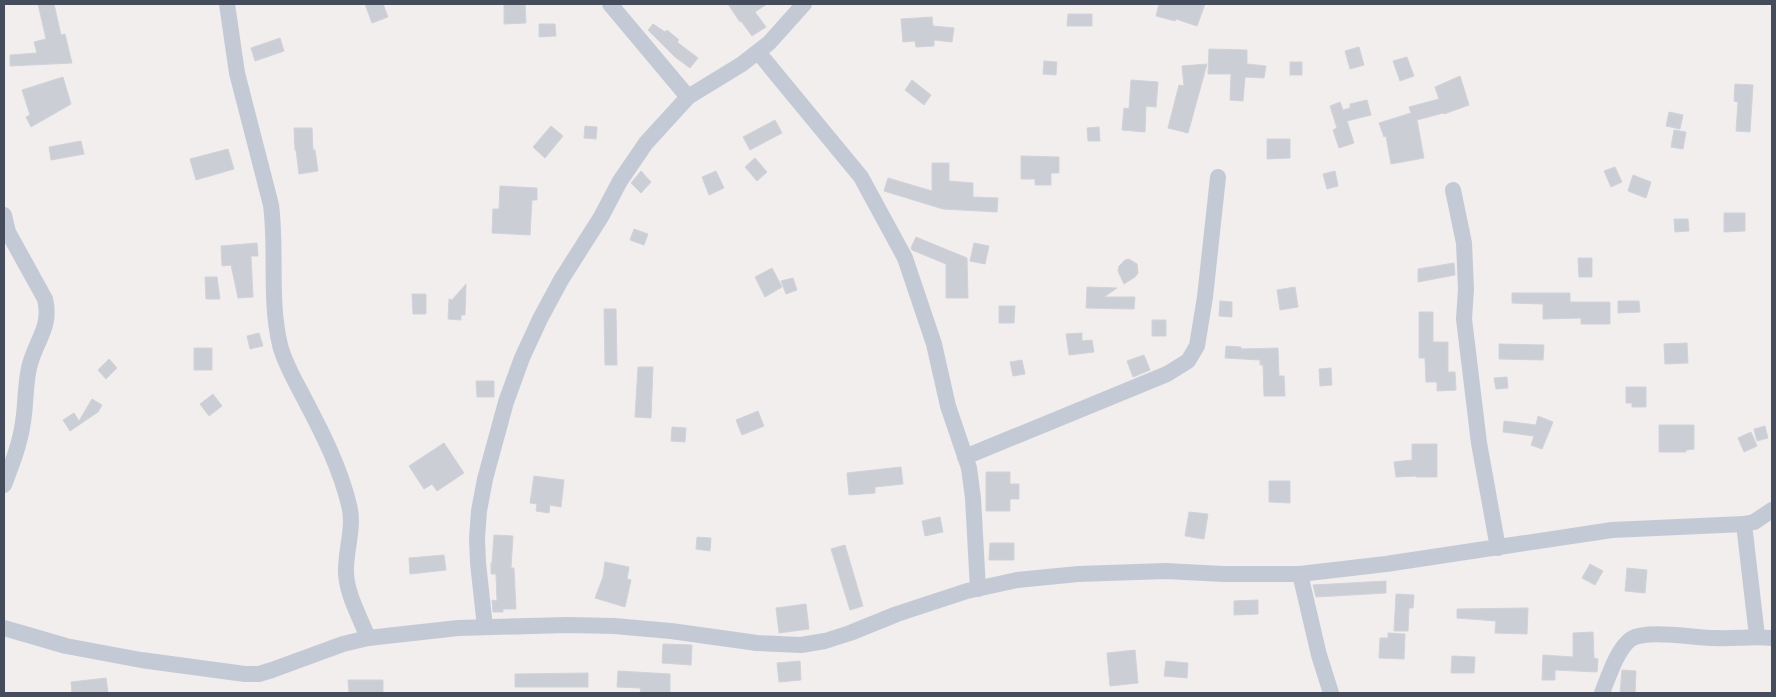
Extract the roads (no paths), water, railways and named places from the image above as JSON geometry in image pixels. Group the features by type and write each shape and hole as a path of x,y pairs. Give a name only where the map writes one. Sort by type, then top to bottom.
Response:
{"street":[{"path":"227,4 237,73 271,205 274,226 274,294 280,345 288,368 330,450 345,489 350,509 346,574 352,599 368,638"},
{"path":"610,4 688,97"},
{"path":"485,627 478,555 479,511 485,479 506,402 522,358 540,319 561,280 601,217 620,181 646,143 688,97 758,52 769,43 804,4"},
{"path":"758,52 861,177 905,258 934,344 948,406 969,468 973,498 978,589"},
{"path":"965,456 1167,374 1188,361 1197,346 1218,177"},
{"path":"1453,190 1464,244 1466,289 1464,319 1479,444 1498,548"},
{"path":"4,215 8,232 45,299 48,310 47,320 30,366 25,388 24,420 18,448 4,485"},
{"path":"4,628 66,646 141,660 245,674 259,674 343,644 368,638 458,628 567,624 614,626 671,631 757,643 801,645 850,634 897,614 978,589 1017,580 1078,574 1166,571 1224,574 1300,574 1386,564 1612,530 1744,524 1754,522 1772,510"},
{"path":"1602,693 1610,672 1624,646 1632,639 1662,634 1716,638 1765,637 1744,524"},
{"path":"1300,574 1319,655 1331,693"}]}
